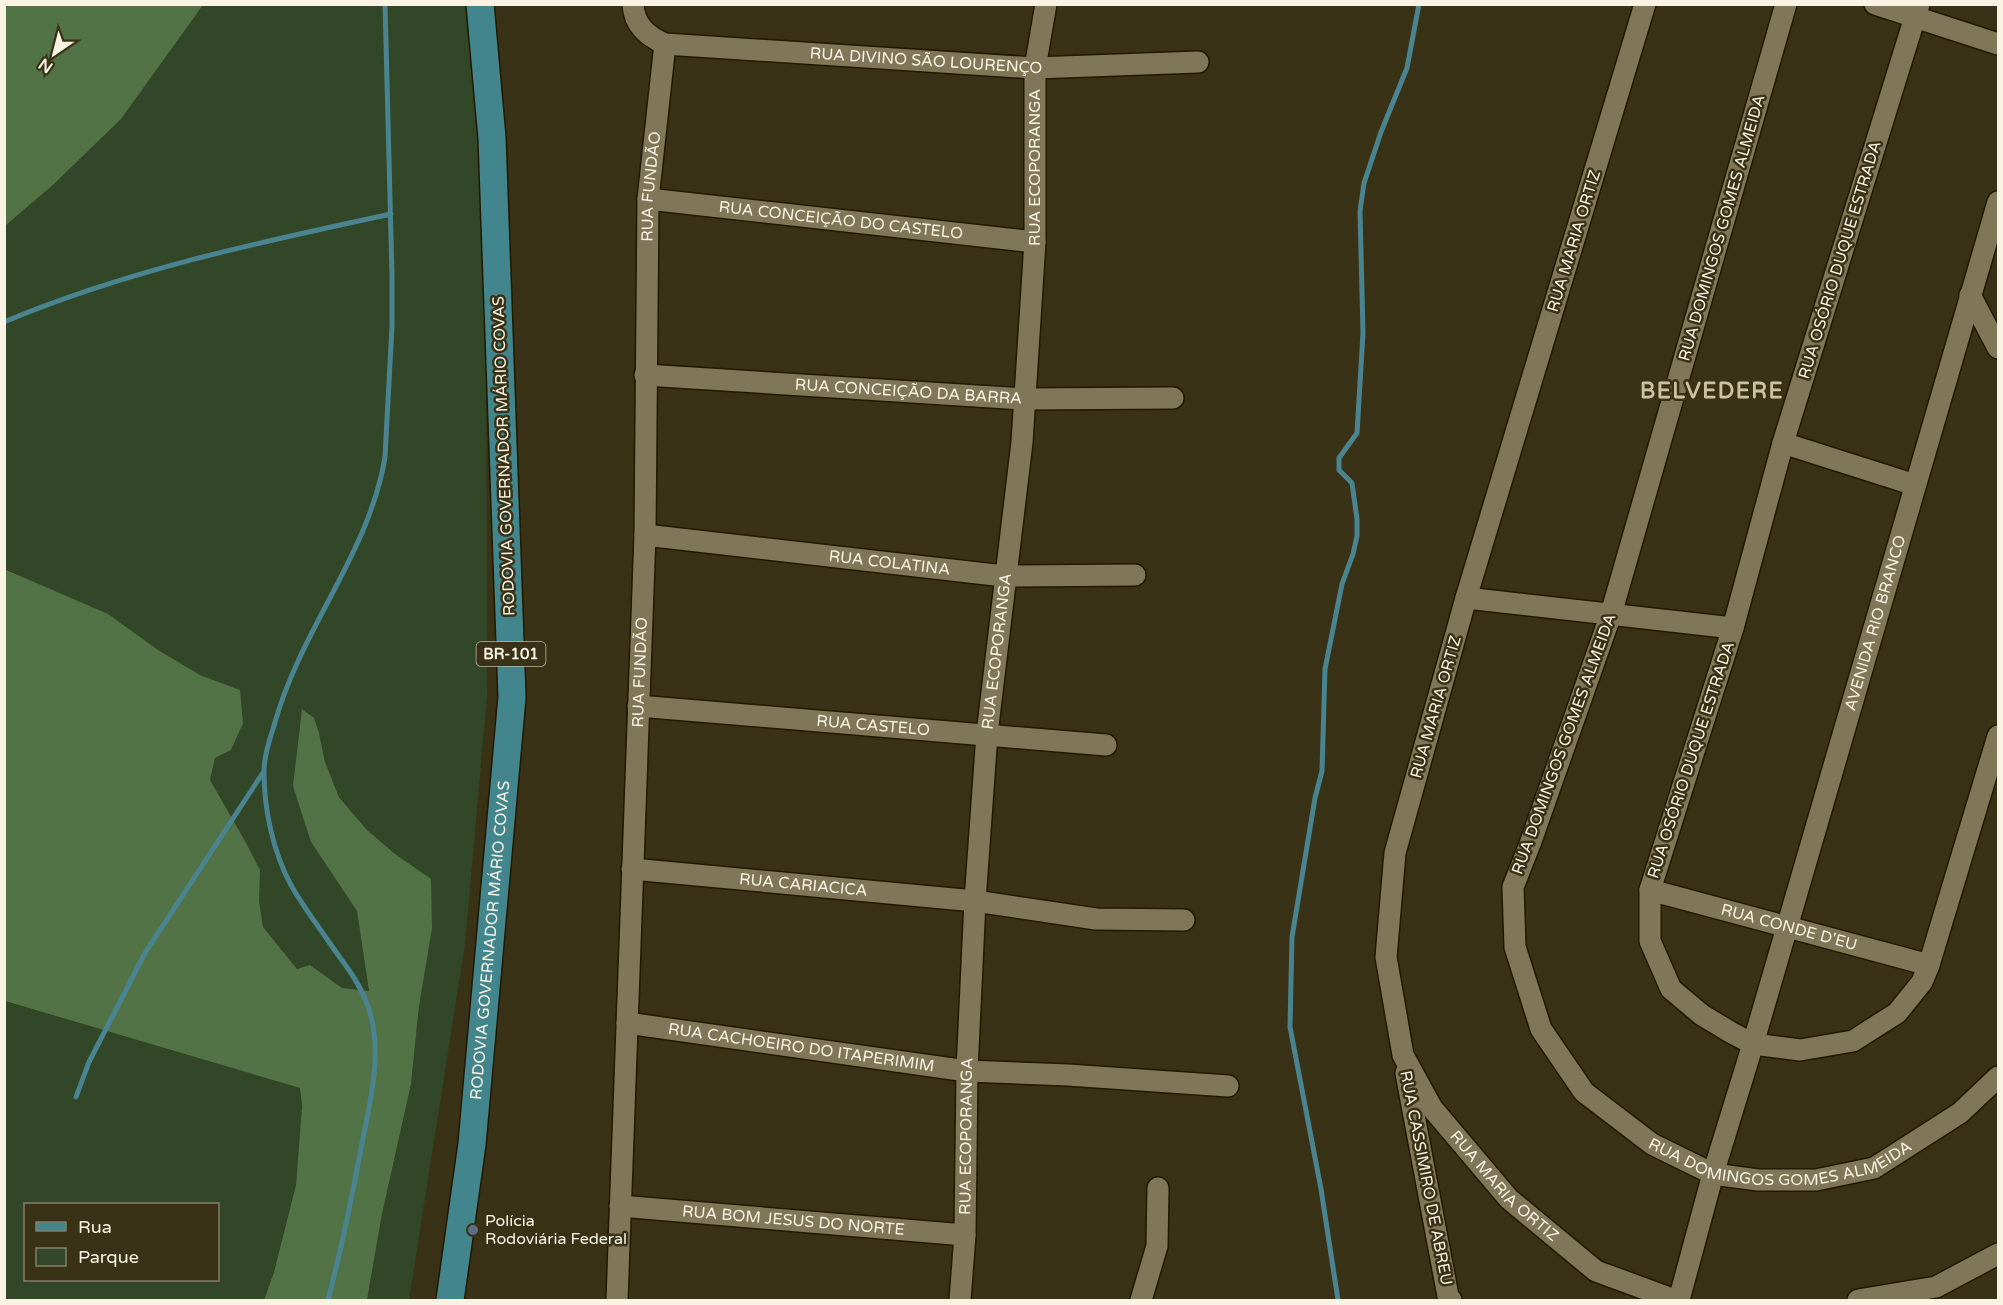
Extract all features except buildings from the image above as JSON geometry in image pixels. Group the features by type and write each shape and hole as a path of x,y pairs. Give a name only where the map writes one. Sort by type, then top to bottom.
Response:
{"main road":[{"name":"RODOVIA GOVERNADOR MÁRIO COVAS","path":"450,1300 472,1144 512,697 492,138 480,4"}],"street":[{"path":"633,4 633,14 640,27 646,34 660,42"},
{"name":"RUA ECOPORANGA","path":"960,1300 965,1235 967,1071 975,901 987,734 1004,576 1022,442 1035,242 1035,68 1046,4"},
{"name":"RUA MARIA ORTIZ","path":"1645,4 1466,598 1395,853 1386,957 1403,1055 1432,1108 1509,1198 1596,1271 1677,1300"},
{"name":"RUA DOMINGOS GOMES ALMEIDA","path":"1786,4 1611,614 1513,888 1515,947 1541,1029 1584,1092 1652,1144 1713,1174 1758,1180 1816,1180 1874,1168 1960,1113 1998,1077"},
{"path":"1875,4 1917,11 1998,44"},
{"name":"RUA OSÓRIO DUQUE ESTRADA","path":"1917,11 1783,443 1733,628 1650,890 1650,941 1671,989 1702,1015 1753,1044 1800,1050 1853,1041 1897,1013 1922,982 1929,965 1998,736"},
{"name":"RUA DIVINO SÃO LOURENÇO","path":"660,42 1035,68 1198,62"},
{"name":"RUA FUNDÃO","path":"617,1300 645,535 648,199 660,42"},
{"name":"RUA CONCEIÇÃO DO CASTELO","path":"648,199 1035,242"},
{"name":"AVENIDA RIO BRANCO","path":"1677,1300 1998,201"},
{"path":"1970,295 1998,348"},
{"name":"RUA CONCEIÇÃO DA BARRA","path":"645,375 1024,399 1173,398"},
{"path":"1783,443 1915,485"},
{"name":"RUA COLATINA","path":"645,535 1004,576 1135,575"},
{"path":"1466,598 1733,628"},
{"name":"RUA CASTELO","path":"638,706 1106,745"},
{"name":"RUA CARIACICA","path":"632,869 975,901 1096,919 1184,920"},
{"name":"RUA CONDE D'EU","path":"1650,890 1929,965"},
{"name":"RUA CACHOEIRO DO ITAPERIMIM","path":"627,1023 967,1071 1068,1075 1228,1086"},
{"name":"RUA CASSIMIRO DE ABREU","path":"1403,1055 1448,1296 1451,1300"},
{"path":"1141,1300 1157,1246 1158,1188"},
{"name":"RUA BOM JESUS DO NORTE","path":"620,1206 965,1235"},
{"path":"1858,1300 1936,1287 1998,1254"}],"green space":[{"path":"5,4 203,5 121,119 54,184 5,226"},
{"path":"203,5 469,5 478,76 486,322 487,696 465,944 409,1300 367,1300 382,1214 411,1084 419,1006 395,854 367,830 339,796 325,762 319,733 311,842 357,911 369,991 342,988 310,965 297,969 263,927 259,901 259,870 210,780 215,758 231,750 240,690 200,675 46,588 5,569 5,226 54,184 121,119"},
{"path":"4,569 108,614 158,650 200,675 240,690 243,723 231,750 215,758 210,780 260,870 259,901 263,927 297,969 310,965 342,988 369,991 357,911 311,842 293,786 302,709 314,718 325,762 339,797 367,830 395,854 431,879 432,928 419,1006 411,1084 382,1214 367,1300 264,1300 274,1272 296,1185 302,1107 300,1088 5,1001"},
{"path":"4,1001 300,1088 301,1142 294,1196 281,1249 264,1300 5,1300"}],"waterway":[{"path":"328,1300 371,1099 375,1038 371,1018 358,984 300,900 279,859 271,830 264,772 268,745 288,685 365,525 377,492 385,457 392,326 385,4"},
{"path":"1338,1300 1321,1189 1290,1027 1292,937 1315,798 1322,771 1325,669 1342,584 1357,536 1352,483 1339,470 1339,458 1357,433 1363,333 1360,211 1364,183 1381,132 1407,68 1419,4"},
{"path":"4,322 146,272 293,235 391,214"},
{"path":"76,1097 89,1062 145,953 264,771"}],"place":[{"name":"Polícia Rodoviária Federal","path":"473,1230"}],"district":[{"name":"BELVEDERE","path":"1712,391"}]}
